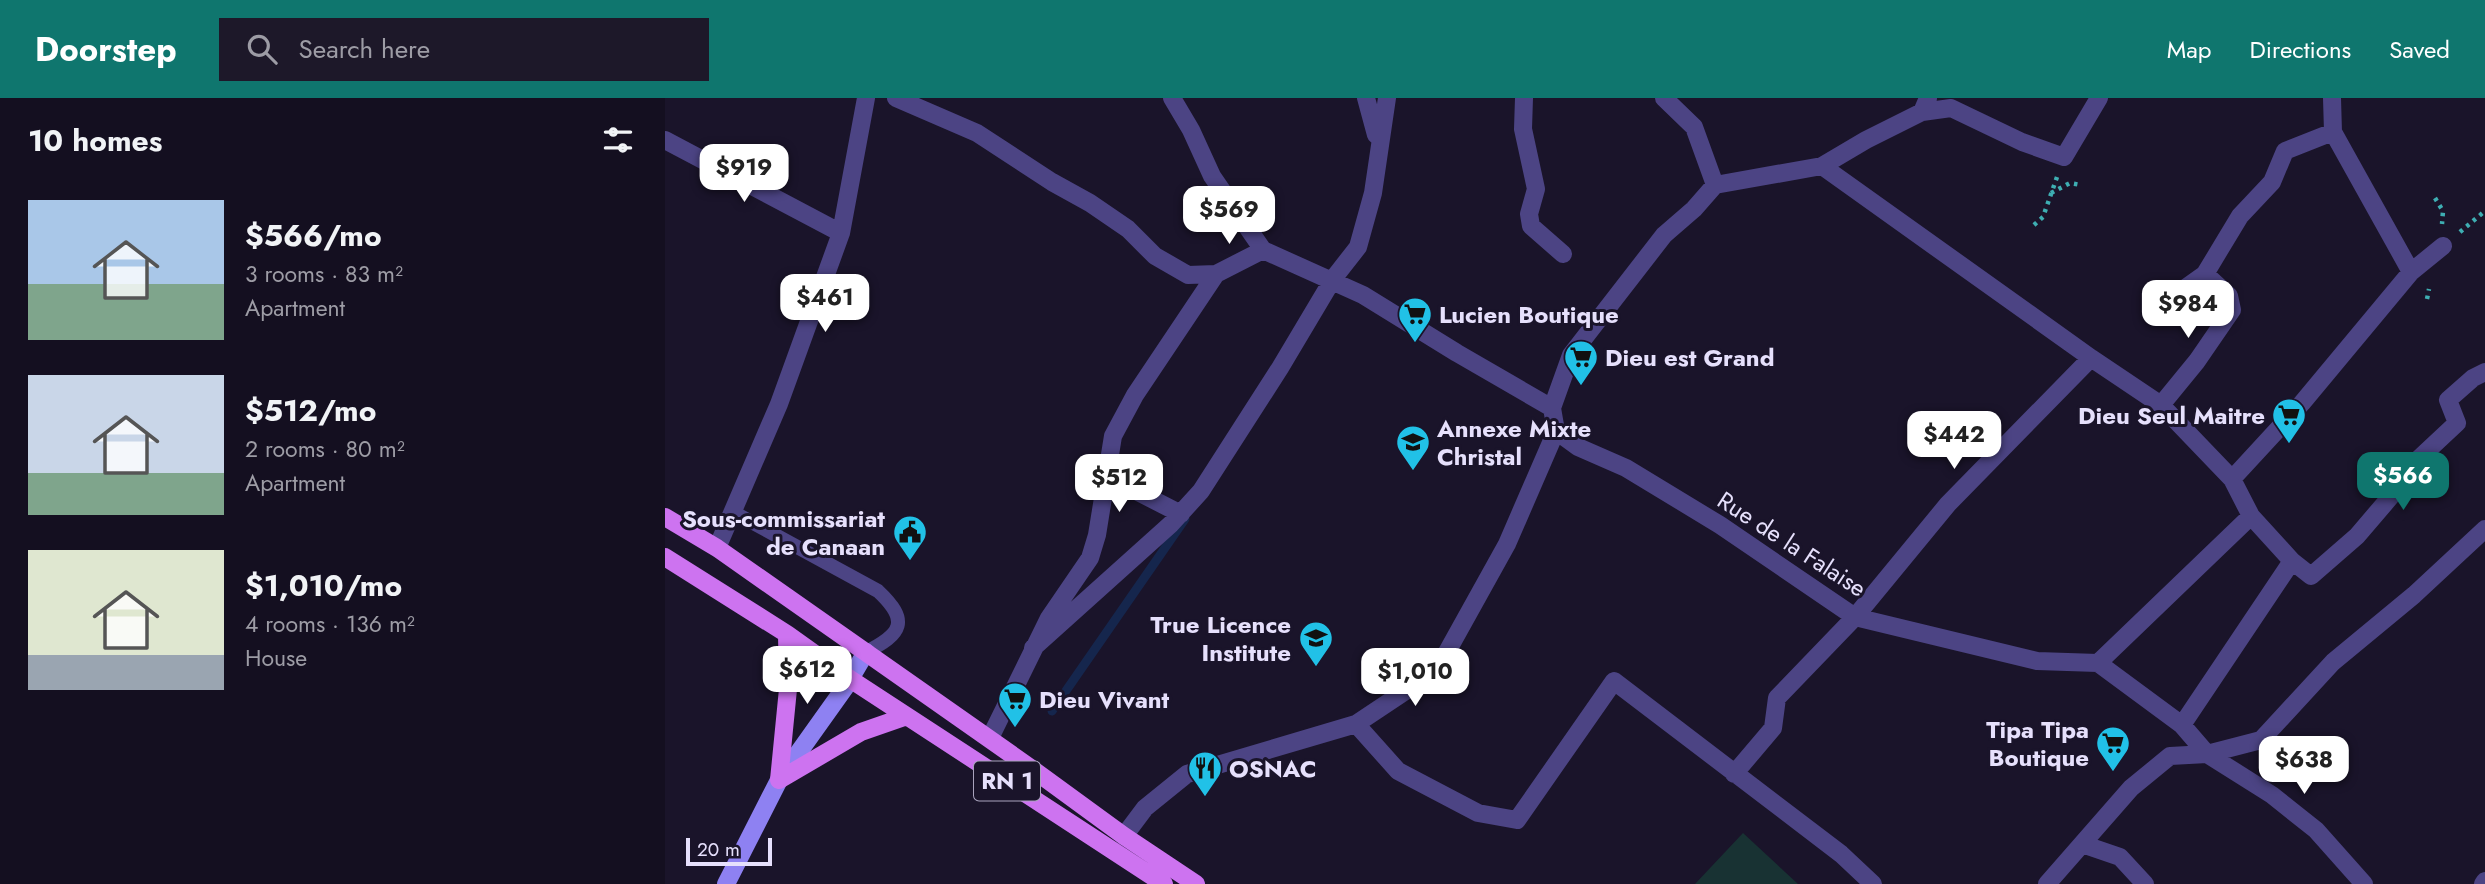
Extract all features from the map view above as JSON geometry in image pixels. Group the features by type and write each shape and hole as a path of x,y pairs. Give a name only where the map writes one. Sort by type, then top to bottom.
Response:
{"main road":[{"name":"RN 1","path":"665,517 717,548 1196,884"},
{"name":"RN 1","path":"665,557 787,634 850,679 1164,884"},
{"path":"779,780 789,690 787,634"},
{"path":"726,884 779,780 866,652"},
{"path":"779,780 861,732 907,716"}],"street":[{"path":"717,548 779,404 841,233 866,98"},
{"path":"896,98 977,133 1052,182 1090,203 1128,229 1155,256 1188,275 1216,274 1263,250"},
{"path":"1172,98 1192,130 1212,176 1263,250 1333,279 1363,295 1552,408"},
{"path":"1366,98 1379,149"},
{"path":"1033,649 1181,514 1201,491 1280,369 1333,279 1358,247 1373,193 1387,98"},
{"path":"1524,98 1523,130 1536,190 1529,214 1531,226 1563,254"},
{"path":"1664,98 1694,127 1715,185"},
{"path":"1124,836 1145,808 1187,774 1356,724 1437,670 1507,544 1556,431 1552,408 1571,355 1664,235 1715,185 1822,166 1925,105 1951,108 2022,142 2064,157 2099,98"},
{"path":"2332,98 2333,132 2411,272"},
{"path":"2174,296 2205,274 2240,216 2272,182 2285,151 2333,132"},
{"path":"665,141 841,233"},
{"path":"1822,166 2161,405 2232,479 2251,516 2292,561 2311,576 2357,536 2392,495 2411,466 2457,423 2448,400 2473,377 2485,372"},
{"path":"2232,479 2302,403 2411,272 2443,246"},
{"path":"989,738 1049,618 1090,558 1097,535 1113,436 1135,395 1216,274"},
{"path":"2161,405 2197,361 2232,310 2229,296 2205,274"},
{"path":"1734,774 1773,727 1776,698 1855,617 1948,504 2091,358"},
{"name":"Rue de la Falaise","path":"1556,431 1578,447 1626,468 1720,525 1855,617 2037,661 2098,663"},
{"path":"1105,475 1181,514"},
{"path":"2251,516 2098,663 2182,725 2207,754 2272,795 2316,830 2364,884"},
{"path":"2047,884 2131,788 2170,756 2207,754 2261,740 2333,662 2414,595 2485,529"},
{"path":"2182,725 2292,561"},
{"path":"1356,724 1398,771 1478,813 1517,820 1615,681 1841,854 1874,884"},
{"path":"2082,844 2120,857 2145,884"}],"lane":[{"path":"733,512 878,591 890,602 898,617 897,632 887,642 866,652"}],"path":[{"path":"2034,225 2043,217 2055,178 2061,174 2064,157"},
{"path":"2051,193 2070,183 2081,185"},
{"path":"2443,246 2485,211"}],"green space":[{"path":"1743,833 1798,884 1695,884"}],"waterway":[{"path":"1052,711 1185,519"}],"place":[{"name":"Lucien Boutique","path":"1415,344"},
{"name":"Dieu est Grand","path":"1581,387"},
{"name":"Dieu Seul Maitre","path":"2289,445"},
{"name":"Annexe Mixte Christal","path":"1413,472"},
{"name":"Sous-commissariat de Canaan","path":"910,562"},
{"name":"True Licence Institute","path":"1316,668"},
{"name":"Dieu Vivant","path":"1015,729"},
{"name":"Tipa Tipa Boutique","path":"2113,773"},
{"name":"OSNAC","path":"1205,798"}]}
